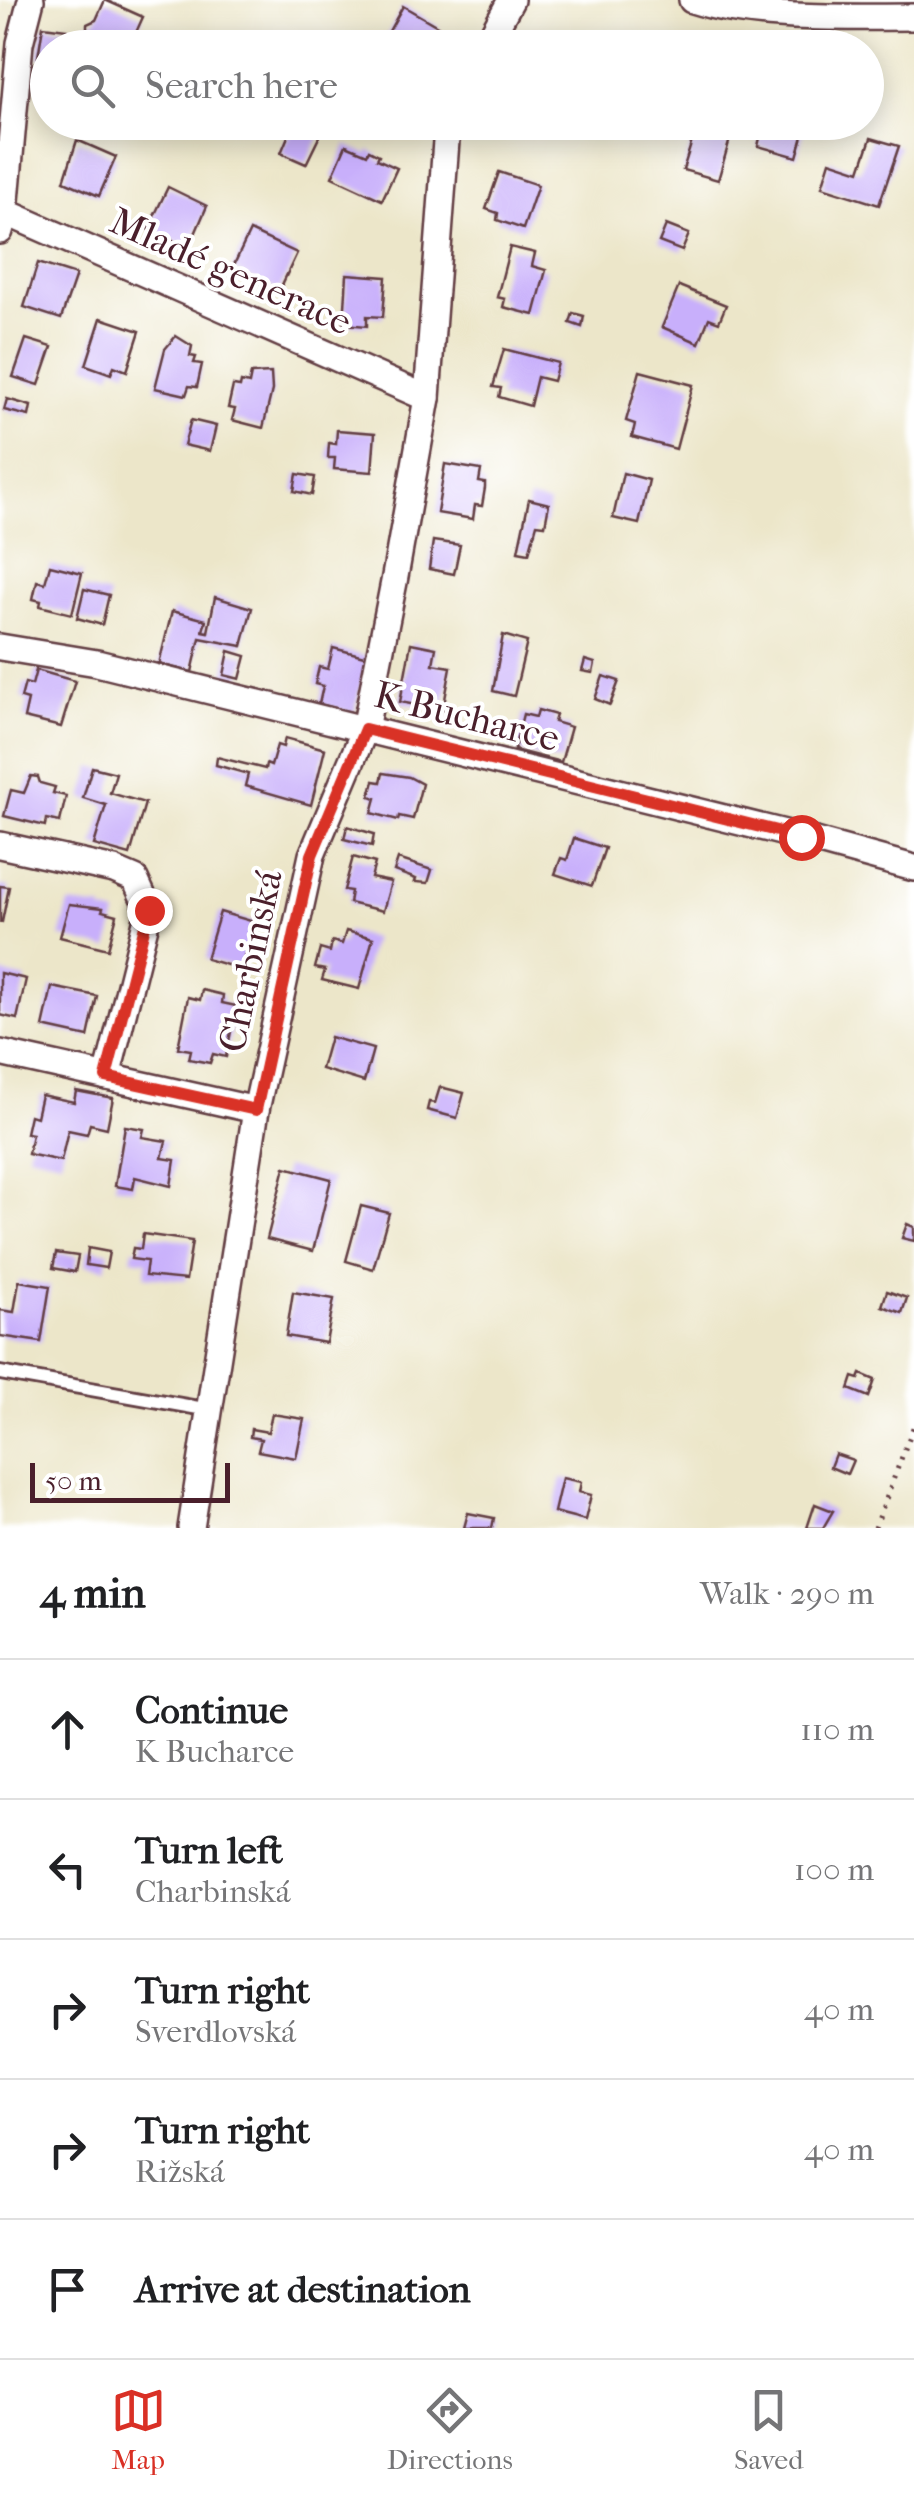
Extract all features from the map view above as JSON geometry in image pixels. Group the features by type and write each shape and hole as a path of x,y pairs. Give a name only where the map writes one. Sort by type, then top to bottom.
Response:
{"street":[{"path":"2,221 20,43 31,0"},
{"path":"495,30 511,0"},
{"path":"692,0 760,12 914,17"},
{"name":"Charbinská","path":"191,1528 256,1110 312,855 365,729 427,398 446,140"},
{"name":"Mladé generace","path":"2,221 427,398"},
{"name":"K Bucharce","path":"0,646 97,663 914,868"},
{"path":"0,845 114,870 136,879 149,910 106,1077"},
{"path":"0,1053 256,1110"}],"lane":[{"path":"0,1373 210,1410"}],"path":[{"path":"875,1528 914,1425"}],"building":[{"path":"105,0 143,17 137,30 87,30 87,24 96,20"},
{"path":"403,6 439,27 437,30 390,30"},
{"path":"77,140 116,157 99,196 64,181"},
{"path":"286,140 318,140 306,164 281,153"},
{"path":"692,140 730,140 718,180 683,170"},
{"path":"760,140 802,140 797,157 758,146"},
{"path":"870,140 899,146 879,205 822,187 830,161 860,171"},
{"path":"346,145 367,154 369,150 379,155 377,159 397,168 382,200 332,177"},
{"path":"499,172 538,185 523,229 497,220 498,213 486,209"},
{"path":"168,187 207,206 189,248 148,229"},
{"path":"666,225 689,234 682,251 659,242"},
{"path":"250,231 297,253 279,291 232,269"},
{"path":"510,247 535,253 532,266 546,270 534,315 503,307 505,299 497,297"},
{"path":"38,263 76,275 61,319 24,307"},
{"path":"347,274 386,277 383,317 367,316 367,326 344,324"},
{"path":"679,286 726,305 719,322 709,318 699,343 662,327"},
{"path":"573,313 584,316 582,327 570,323"},
{"path":"101,318 140,331 127,371 114,366 111,374 86,365"},
{"path":"176,336 192,346 190,356 196,357 194,363 202,364 197,387 189,386 186,395 155,388 165,349"},
{"path":"26,339 52,347 39,385 13,377"},
{"path":"504,349 558,363 553,381 537,377 530,406 499,397 501,388 493,387"},
{"path":"640,371 693,385 676,449 632,437 635,424 626,421"},
{"path":"271,373 272,390 263,428 232,420 235,409 228,408 233,386 249,384 251,374"},
{"path":"7,399 31,406 29,416 4,410"},
{"path":"191,420 216,426 210,451 184,445"},
{"path":"337,430 375,433 372,472 334,469 335,458 328,458 329,443 336,444"},
{"path":"445,464 481,470 479,482 485,483 485,488 482,506 475,505 473,519 437,513"},
{"path":"623,473 649,480 639,524 613,518"},
{"path":"297,474 315,477 312,495 294,491"},
{"path":"529,499 549,504 545,525 537,524 529,553 518,551"},
{"path":"433,541 460,545 454,574 429,569"},
{"path":"50,565 82,573 72,614 40,606 41,601 33,599 37,581 45,583"},
{"path":"84,589 109,595 102,625 77,618"},
{"path":"215,597 252,608 242,646 200,638 192,672 159,664 172,611 206,620 203,631 208,632"},
{"path":"503,635 527,642 514,696 493,691"},
{"path":"411,643 436,648 433,664 451,667 443,710 400,702"},
{"path":"333,648 368,657 354,713 319,704 323,686 315,684 319,667 328,669"},
{"path":"229,651 246,656 240,679 224,675"},
{"path":"585,660 595,663 593,673 582,671"},
{"path":"36,670 75,681 61,727 24,718 28,700 21,698 25,683 32,685"},
{"path":"603,676 619,681 610,705 595,699"},
{"path":"538,710 556,715 554,722 571,727 561,762 514,750 523,714 536,717"},
{"path":"285,738 325,749 311,805 245,786 248,774 216,765 217,757 265,769 266,764 271,766 277,745 283,747"},
{"path":"92,767 116,773 110,793 145,803 130,855 94,845 106,805 83,798"},
{"path":"383,773 409,777 422,784 413,819 399,816 398,820 372,813 376,798 370,796 374,781 381,782"},
{"path":"31,776 55,787 53,793 66,796 60,822 46,819 45,826 4,816 11,790 24,793"},
{"path":"347,826 374,834 372,846 344,839"},
{"path":"574,838 605,848 592,886 555,874 561,858 567,860"},
{"path":"353,857 375,863 371,878 391,882 383,911 349,903 351,891 344,890"},
{"path":"398,859 432,870 428,883 415,882 416,879 394,871"},
{"path":"0,886 9,887 2,922 0,922"},
{"path":"69,904 103,908 102,911 117,915 108,949 60,937"},
{"path":"220,912 258,923 255,933 251,932 241,969 206,959"},
{"path":"346,931 373,938 359,989 322,980 325,970 315,968 320,949 330,952 332,941 342,944"},
{"path":"0,973 26,979 17,1019 0,1015"},
{"path":"52,987 97,996 88,1037 43,1027"},
{"path":"202,990 223,995 222,1003 236,1006 226,1057 213,1054 210,1063 189,1059 191,1050 178,1048 188,997 200,1000"},
{"path":"330,1037 373,1049 364,1082 321,1069"},
{"path":"440,1087 464,1093 457,1118 427,1110 429,1102 435,1103"},
{"path":"76,1091 113,1098 107,1128 90,1124 87,1134 68,1130 61,1161 28,1154 32,1134 26,1133 30,1115 36,1117 41,1095 74,1102"},
{"path":"125,1126 144,1129 142,1137 166,1141 162,1158 175,1160 171,1186 135,1177 133,1189 115,1186"},
{"path":"285,1167 331,1179 313,1251 267,1239"},
{"path":"361,1206 389,1213 373,1269 346,1261"},
{"path":"907,1224 914,1227 914,1241 902,1238"},
{"path":"143,1234 192,1241 186,1280 145,1276 147,1261 131,1259 133,1248 141,1249"},
{"path":"88,1248 109,1252 106,1268 86,1265"},
{"path":"56,1253 78,1256 75,1272 53,1268"},
{"path":"19,1281 50,1286 41,1342 0,1336 0,1310 14,1312"},
{"path":"887,1291 907,1298 902,1313 882,1306"},
{"path":"293,1292 334,1299 326,1343 286,1336"},
{"path":"861,1374 875,1380 869,1397 849,1389 853,1377 859,1379"},
{"path":"272,1414 304,1419 296,1458 258,1451 261,1439 250,1437 251,1429 268,1432"},
{"path":"835,1454 853,1460 847,1474 830,1467"},
{"path":"562,1478 581,1482 579,1492 591,1495 585,1520 554,1512"},
{"path":"815,1504 833,1511 823,1528 807,1528"},
{"path":"468,1513 494,1518 492,1528 464,1528"}],"route":[{"path":"149,910 106,1077 256,1110 312,855 365,729 801,837"}]}
